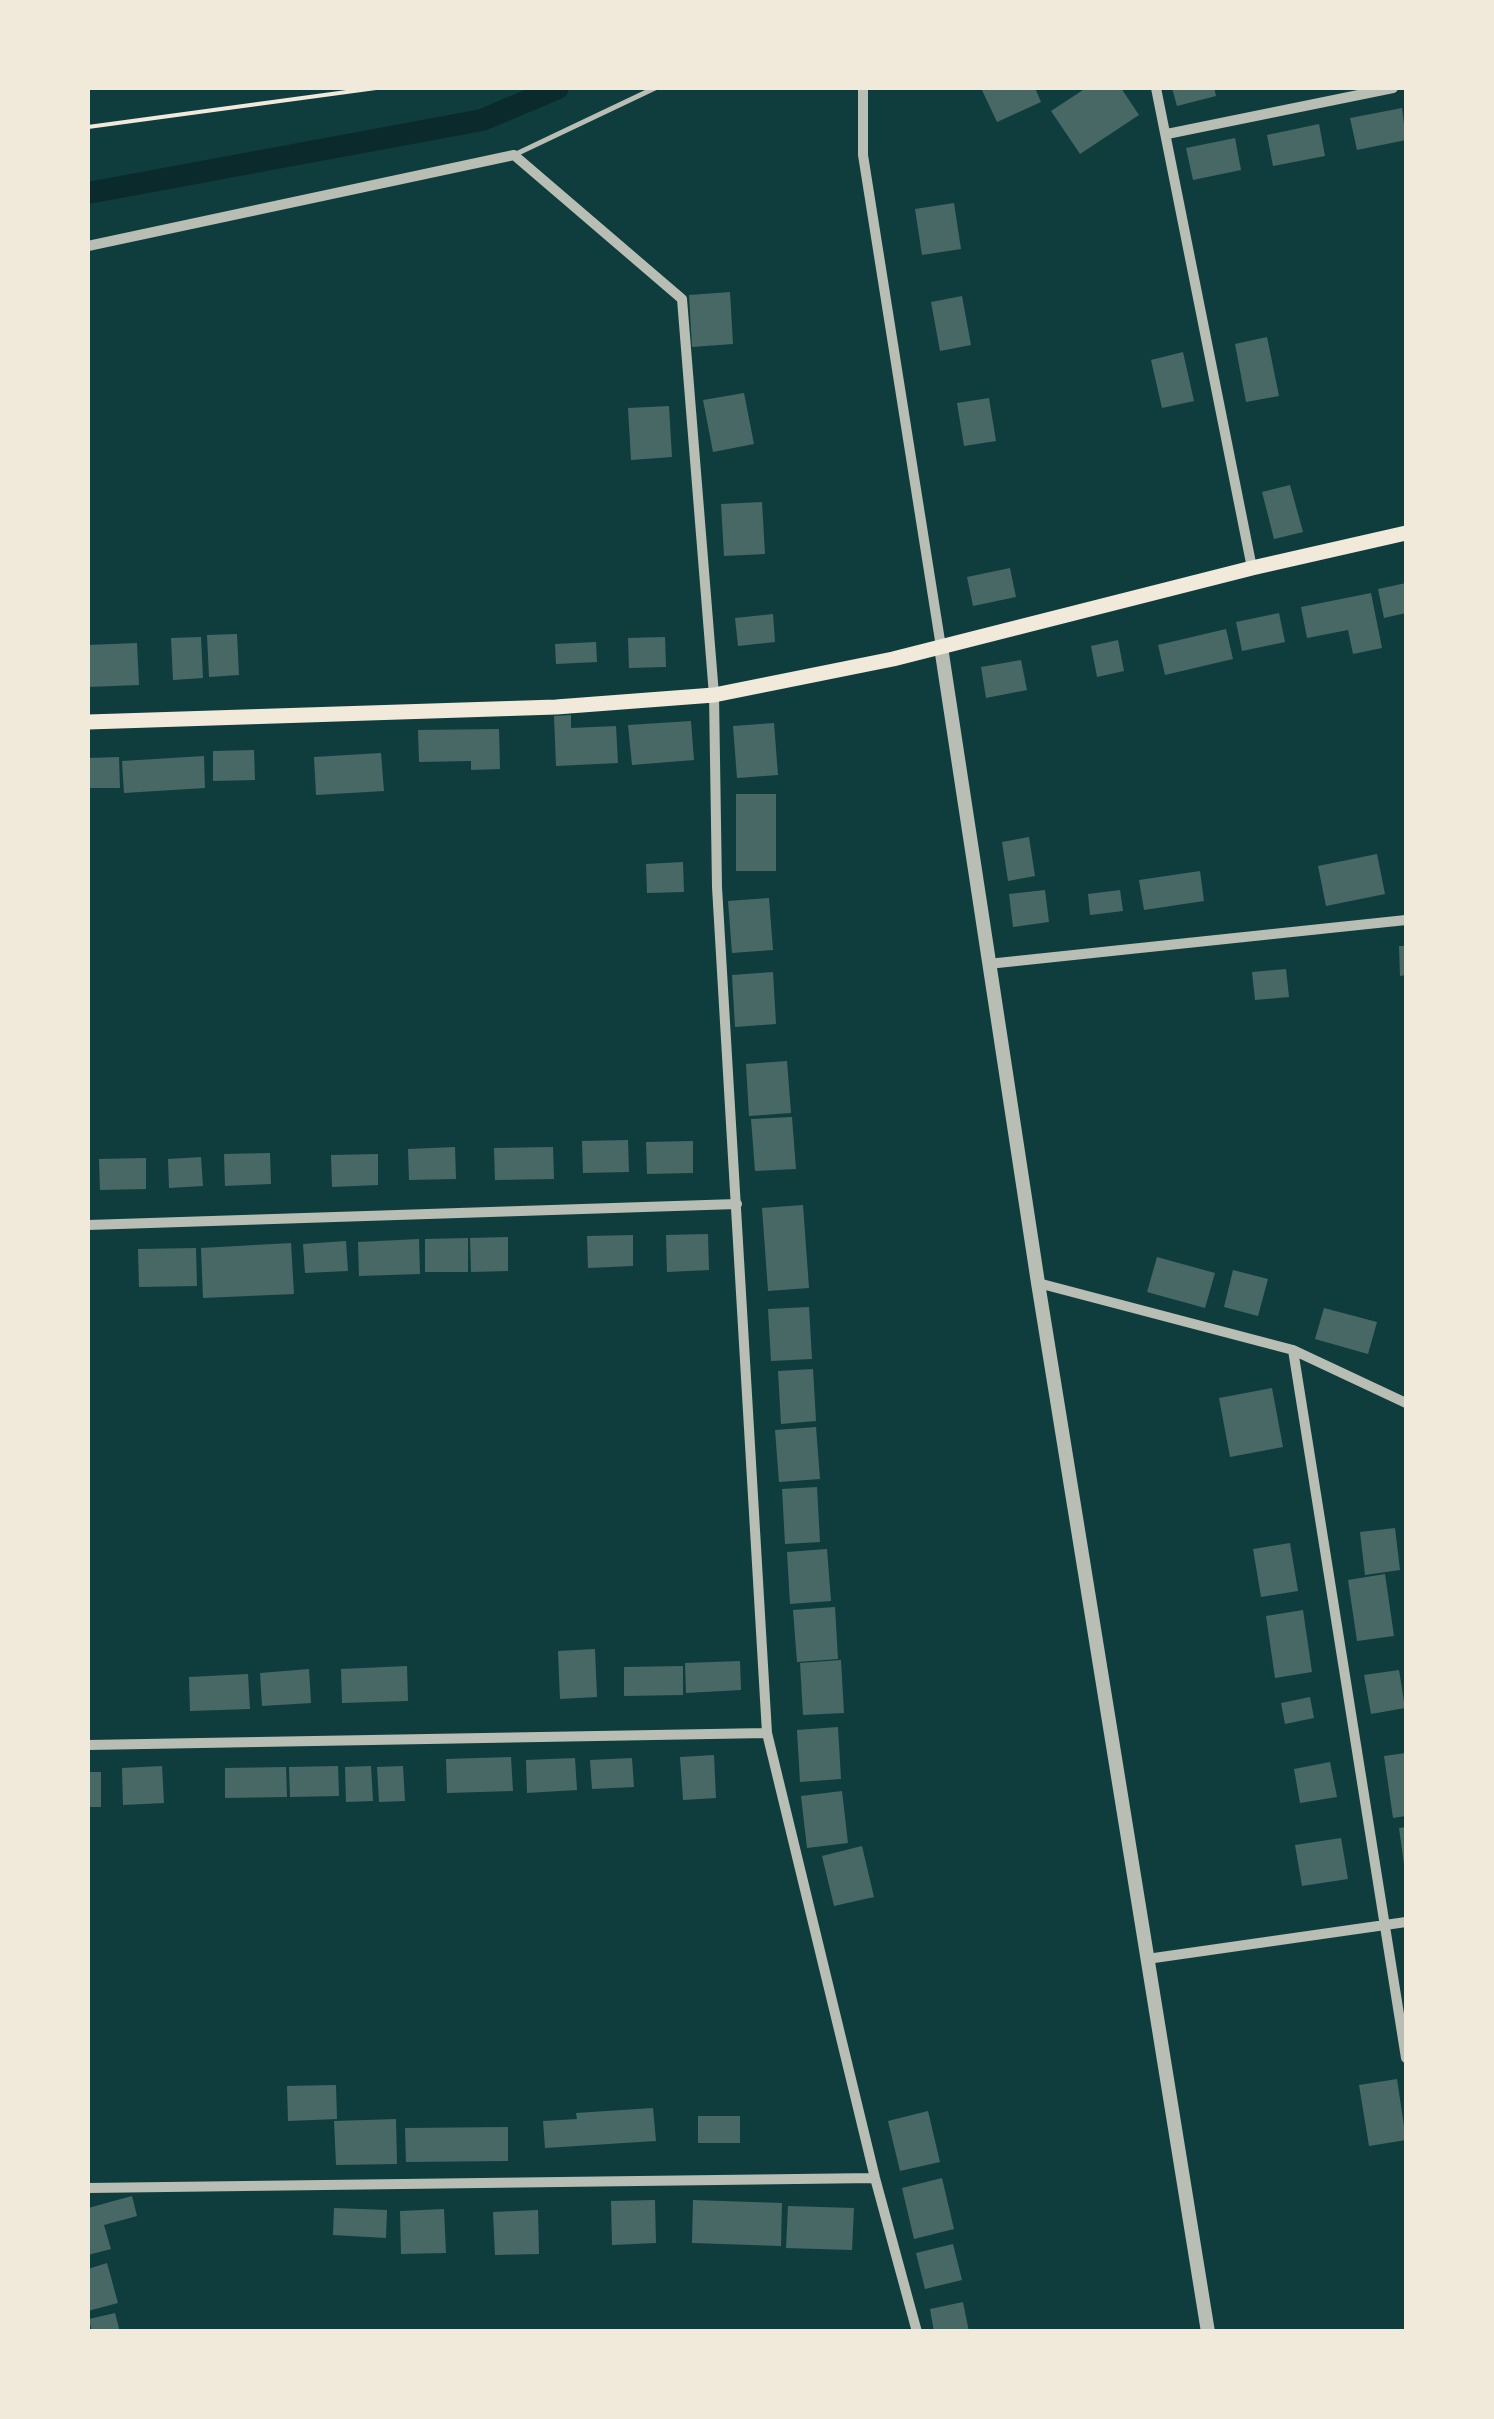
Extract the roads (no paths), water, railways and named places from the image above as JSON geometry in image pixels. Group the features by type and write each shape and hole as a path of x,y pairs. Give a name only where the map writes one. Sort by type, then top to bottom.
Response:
{"main road":[{"path":"88,722 556,708 714,695 892,659 1406,533"}],"street":[{"path":"863,88 863,155 1038,1283 1208,2332"},
{"path":"1156,88 1252,568"},
{"path":"1166,134 1393,88"},
{"path":"88,246 514,155 682,299 714,695 717,887 767,1732 875,2178 917,2332"},
{"path":"988,964 1406,920"},
{"path":"88,1226 737,1204"},
{"path":"1038,1283 1292,1350 1406,1403"},
{"path":"1292,1350 1406,2058"},
{"path":"88,1745 767,1732"},
{"path":"1147,1960 1406,1922"},
{"path":"88,2188 875,2178"}],"lane":[{"path":"514,155 655,88"}],"waterway":[{"path":"88,193 482,120 558,88"}]}
